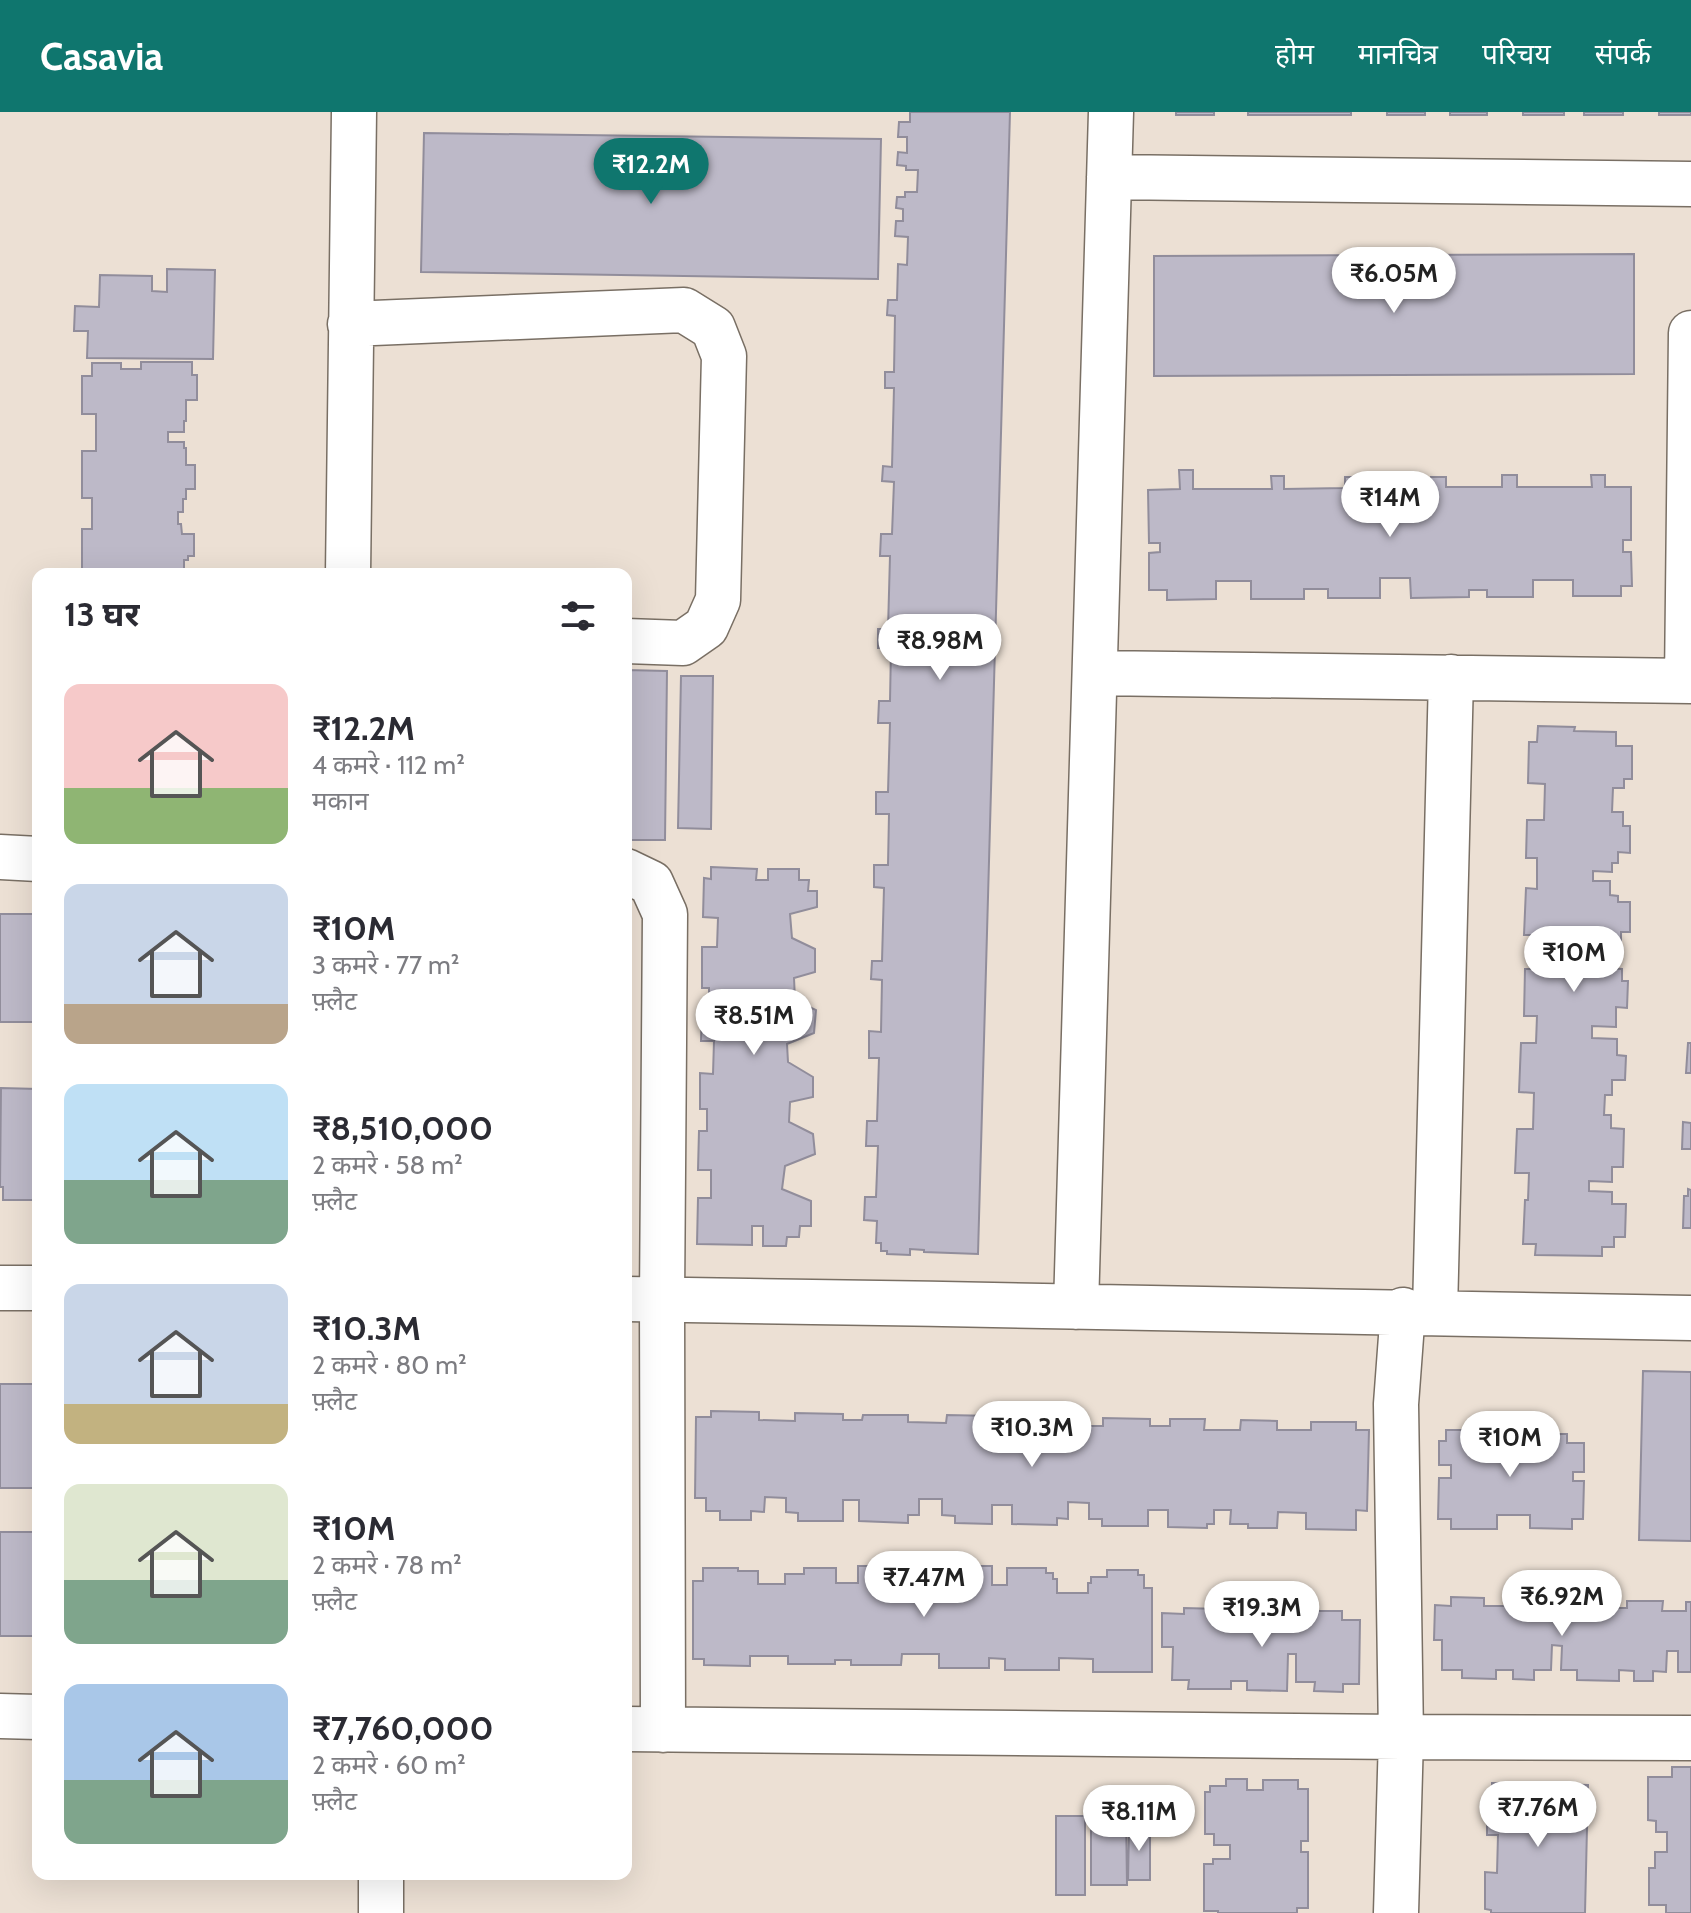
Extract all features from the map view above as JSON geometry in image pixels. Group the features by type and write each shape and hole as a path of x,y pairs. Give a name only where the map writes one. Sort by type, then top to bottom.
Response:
{"street":[{"path":"348,568 354,112"},
{"path":"1076,1307 1111,112"},
{"path":"1109,177 1691,184"},
{"path":"350,324 684,310 713,328 724,356 718,600 706,627 683,643 632,641"},
{"path":"1095,673 1689,681 1691,333"},
{"path":"1396,1913 1401,1737 1396,1404 1419,1311 1451,677"},
{"path":"0,857 32,859"},
{"path":"632,874 651,883 665,914 644,1299 644,1730 1691,1738"},
{"path":"0,1288 32,1288"},
{"path":"644,1299 1691,1318"},
{"path":"0,1716 32,1717"},
{"path":"381,1880 381,1913"}],"building":[{"path":"910,112 1010,112 978,1254 910,1249 910,1255 887,1254 887,1251 881,1251 881,1243 876,1243 877,1221 864,1220 865,1197 876,1197 878,1146 866,1146 867,1121 877,1121 879,1058 869,1058 869,1031 881,1032 882,980 871,979 872,961 882,961 884,888 874,887 874,865 888,865 889,814 876,814 876,792 888,792 890,723 878,723 879,701 890,701 891,648 878,648 878,629 888,629 890,556 880,556 881,534 892,534 894,482 882,481 883,466 892,467 894,388 885,388 885,372 894,372 895,316 887,315 888,300 897,300 898,264 907,265 908,237 895,236 896,221 903,221 903,209 896,208 897,197 905,197 905,192 917,192 918,170 906,170 906,166 897,165 898,152 907,153 907,137 898,137 899,122 910,122"},
{"path":"1176,112 1214,112 1214,115 1176,115"},
{"path":"1248,112 1351,112 1351,115 1248,115"},
{"path":"1387,112 1425,112 1425,115 1387,115"},
{"path":"1450,112 1487,112 1487,115 1450,115"},
{"path":"1523,112 1564,112 1564,115 1523,115"},
{"path":"1584,112 1623,112 1623,115 1584,115"},
{"path":"1659,112 1691,112 1691,115 1659,115"},
{"path":"424,133 881,139 878,279 421,272"},
{"path":"1634,254 1634,374 1154,376 1154,256"},
{"path":"167,269 215,270 213,359 87,358 88,331 74,331 75,306 99,307 100,275 152,276 152,291 167,292"},
{"path":"141,362 192,362 192,375 197,375 197,400 186,400 184,432 168,432 168,442 184,442 186,465 195,465 195,489 186,489 183,512 178,512 182,534 194,534 194,556 184,560 184,568 82,568 82,529 92,529 92,498 82,498 82,451 96,451 96,414 82,414 82,376 92,376 92,363 121,363 121,369 141,369"},
{"path":"1179,470 1193,470 1193,489 1272,489 1271,476 1284,476 1284,489 1345,488 1345,477 1357,477 1357,488 1431,487 1431,477 1446,477 1446,487 1502,487 1502,475 1517,475 1517,487 1592,487 1591,475 1605,475 1605,487 1631,487 1631,540 1623,540 1623,552 1631,552 1632,586 1621,586 1621,596 1573,596 1573,580 1533,580 1533,597 1487,597 1487,590 1469,590 1469,597 1411,598 1410,578 1380,578 1380,598 1328,598 1328,589 1304,589 1304,599 1251,599 1251,581 1216,581 1216,599 1167,600 1167,590 1149,590 1149,553 1160,552 1160,543 1149,543 1148,490 1180,489"},
{"path":"632,670 667,671 665,840 632,840"},
{"path":"681,676 713,676 711,829 678,828"},
{"path":"1538,726 1616,732 1616,746 1632,746 1632,779 1624,779 1624,788 1613,788 1612,812 1623,812 1623,826 1630,826 1630,853 1618,852 1618,863 1612,863 1612,872 1593,871 1593,881 1610,881 1610,895 1618,896 1618,902 1630,902 1630,932 1621,932 1621,942 1607,942 1606,968 1622,969 1622,981 1628,981 1627,1008 1616,1007 1616,1027 1592,1026 1592,1038 1617,1039 1617,1055 1626,1056 1625,1080 1612,1080 1612,1095 1605,1095 1604,1115 1611,1115 1611,1128 1624,1129 1623,1167 1612,1167 1612,1182 1589,1181 1589,1191 1612,1192 1612,1204 1626,1204 1625,1237 1614,1237 1614,1247 1602,1247 1602,1256 1535,1255 1536,1244 1523,1244 1529,1173 1515,1173 1517,1129 1533,1129 1534,1093 1519,1092 1521,1043 1536,1043 1537,1016 1524,1016 1525,969 1541,969 1541,935 1524,935 1526,888 1537,889 1537,858 1526,858 1527,820 1544,820 1545,784 1528,783 1529,742 1537,742"},
{"path":"711,867 757,869 756,880 768,880 768,869 799,869 799,880 809,880 808,891 817,891 817,907 790,914 792,938 815,949 815,972 794,978 795,1000 816,1010 814,1033 787,1044 788,1062 813,1077 813,1097 790,1102 789,1122 813,1134 815,1154 785,1166 782,1189 811,1201 811,1226 800,1226 799,1237 787,1237 786,1246 763,1246 763,1226 752,1226 752,1245 697,1244 698,1198 711,1198 711,1170 698,1170 699,1131 707,1131 707,1109 700,1109 700,1073 713,1074 714,1041 701,1041 702,1007 709,1007 709,988 702,988 702,947 717,947 718,918 703,917 704,878 711,879"},
{"path":"0,914 32,914 32,1022 0,1022"},
{"path":"1688,1043 1691,1043 1691,1073 1686,1073"},
{"path":"1,1088 32,1089 32,1200 3,1200 3,1187 0,1187"},
{"path":"1683,1122 1691,1123 1691,1149 1682,1149"},
{"path":"1688,1189 1691,1190 1691,1228 1683,1228 1684,1196 1688,1196"},
{"path":"1643,1371 1691,1372 1691,1541 1639,1540"},
{"path":"0,1384 32,1384 32,1488 0,1488"},
{"path":"711,1411 759,1412 759,1420 795,1421 795,1413 843,1414 843,1420 862,1420 863,1415 908,1415 908,1422 946,1423 947,1415 994,1416 994,1425 1016,1425 1016,1417 1060,1418 1060,1426 1103,1426 1103,1418 1150,1419 1150,1426 1170,1426 1170,1419 1205,1419 1204,1430 1240,1430 1241,1420 1277,1421 1277,1430 1311,1430 1311,1422 1356,1422 1356,1430 1369,1430 1367,1511 1356,1510 1356,1530 1306,1529 1306,1513 1278,1512 1277,1528 1248,1528 1248,1524 1230,1524 1231,1510 1214,1510 1214,1524 1207,1524 1207,1528 1168,1527 1168,1510 1148,1510 1148,1526 1102,1526 1102,1519 1089,1519 1089,1503 1068,1502 1068,1519 1057,1518 1057,1525 1012,1524 1012,1505 992,1505 992,1524 955,1523 955,1516 942,1515 942,1499 919,1499 919,1515 908,1515 908,1523 859,1521 859,1500 843,1500 843,1521 798,1521 798,1513 786,1512 786,1498 765,1497 764,1512 751,1511 751,1520 720,1520 720,1511 706,1511 706,1498 695,1498 696,1417 711,1417"},
{"path":"1471,1425 1489,1425 1489,1434 1503,1434 1503,1444 1524,1444 1524,1436 1539,1436 1539,1428 1553,1428 1553,1434 1567,1434 1567,1443 1584,1443 1584,1472 1573,1472 1573,1481 1584,1481 1583,1519 1572,1519 1572,1529 1530,1528 1530,1515 1497,1515 1497,1529 1451,1529 1451,1519 1438,1519 1439,1478 1451,1478 1451,1465 1439,1465 1439,1441 1446,1441 1446,1430 1471,1430"},
{"path":"0,1532 32,1532 32,1636 0,1636"},
{"path":"858,1566 898,1566 898,1570 910,1571 910,1586 939,1586 939,1573 955,1573 955,1566 992,1566 992,1585 1007,1585 1007,1568 1046,1568 1046,1573 1053,1573 1053,1579 1057,1579 1057,1593 1088,1593 1091,1577 1107,1577 1107,1570 1138,1570 1138,1575 1144,1575 1144,1588 1152,1588 1152,1672 1093,1672 1093,1659 1059,1658 1059,1670 1005,1670 1005,1659 989,1658 989,1668 939,1668 939,1654 902,1654 901,1665 851,1665 851,1660 835,1660 835,1664 788,1664 788,1656 750,1656 750,1666 704,1665 704,1659 693,1659 693,1581 703,1581 703,1568 758,1571 758,1584 785,1584 785,1574 804,1574 804,1568 836,1568 836,1583 858,1583"},
{"path":"1451,1597 1484,1598 1484,1606 1510,1606 1510,1598 1546,1599 1546,1608 1568,1609 1569,1601 1603,1601 1603,1608 1627,1608 1627,1601 1663,1601 1662,1611 1686,1611 1686,1602 1691,1602 1691,1672 1678,1672 1678,1651 1667,1651 1666,1672 1653,1671 1653,1681 1634,1681 1634,1671 1619,1670 1619,1681 1577,1680 1577,1670 1561,1670 1562,1646 1552,1645 1551,1670 1534,1670 1534,1680 1513,1679 1513,1670 1496,1670 1496,1679 1462,1678 1462,1670 1442,1670 1442,1640 1434,1640 1435,1605 1451,1606"},
{"path":"1184,1608 1220,1609 1220,1615 1245,1615 1245,1609 1278,1610 1278,1618 1308,1619 1308,1611 1342,1611 1342,1620 1360,1620 1359,1684 1343,1684 1343,1692 1314,1691 1315,1682 1296,1682 1296,1654 1288,1654 1287,1691 1247,1690 1247,1681 1231,1681 1231,1689 1188,1689 1189,1680 1172,1680 1173,1647 1162,1647 1162,1613 1184,1614"},
{"path":"1672,1767 1691,1767 1691,1913 1666,1913 1666,1905 1649,1905 1649,1868 1655,1868 1655,1852 1667,1852 1667,1832 1656,1832 1656,1821 1648,1820 1648,1777 1672,1777"},
{"path":"1226,1779 1247,1779 1247,1790 1263,1790 1263,1780 1298,1780 1298,1789 1308,1789 1308,1841 1301,1841 1301,1852 1308,1852 1308,1908 1297,1908 1297,1913 1204,1911 1204,1864 1213,1864 1213,1859 1230,1859 1230,1845 1214,1845 1214,1834 1205,1834 1205,1792 1210,1792 1210,1786 1226,1786"},
{"path":"1492,1783 1532,1784 1532,1794 1548,1794 1548,1784 1588,1785 1585,1913 1491,1913 1491,1910 1485,1909 1485,1872 1497,1873 1498,1835 1487,1835 1487,1794 1492,1794"},
{"path":"1091,1812 1126,1812 1127,1885 1091,1885"},
{"path":"1056,1816 1085,1816 1085,1895 1056,1895"},
{"path":"1129,1826 1150,1826 1150,1880 1128,1880"}]}
